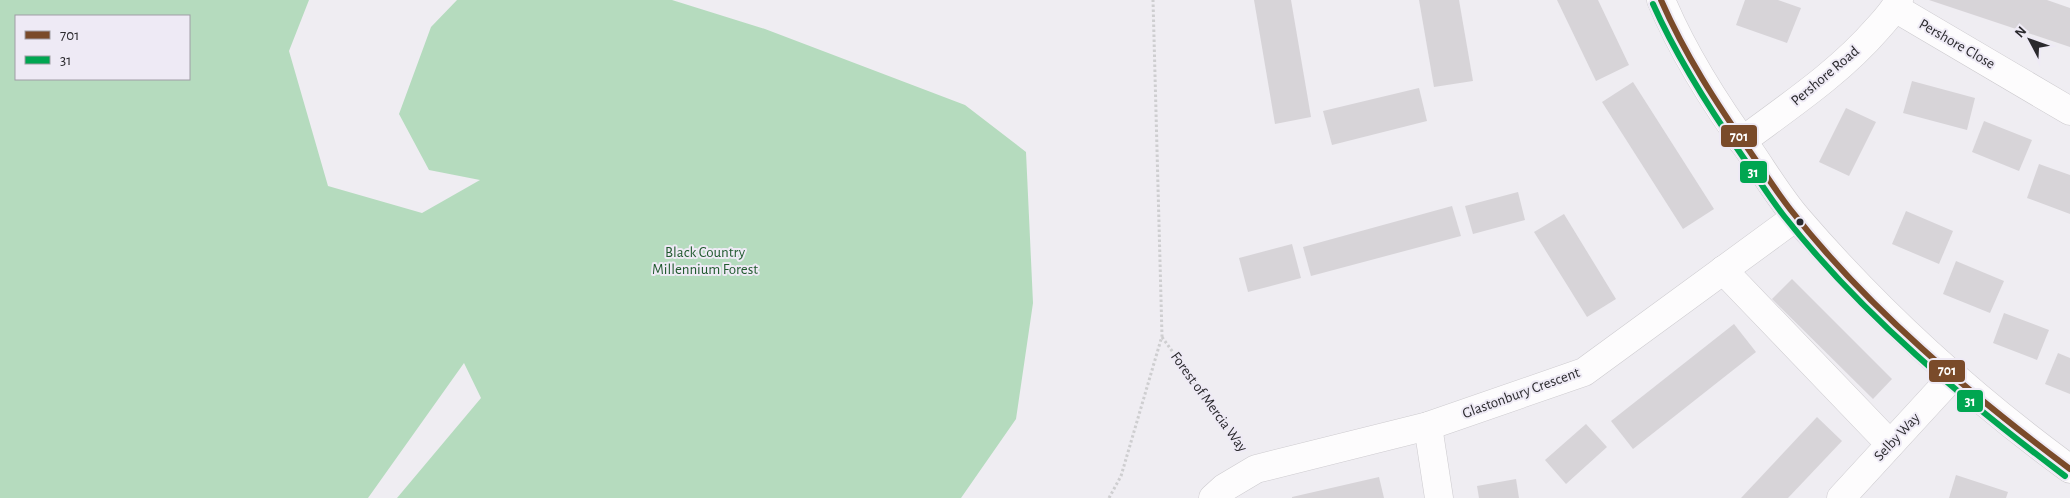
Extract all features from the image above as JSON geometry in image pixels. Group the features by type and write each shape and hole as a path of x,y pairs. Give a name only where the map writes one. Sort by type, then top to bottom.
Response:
{"street":[{"path":"1661,0 1669,19 1709,92 1796,217 1870,296 1953,376 2013,428 2070,469"},
{"name":"Pershore Road","path":"1742,141 1833,73 1869,39 1897,4"},
{"name":"Pershore Close","path":"1897,4 2070,111"},
{"name":"Glastonbury Crescent","path":"1212,498 1224,488 1256,468 1428,426 1584,372 1796,217"},
{"path":"1724,270 1890,444"},
{"name":"Selby Way","path":"1841,498 1953,376"},
{"path":"1428,426 1439,498"}],"path":[{"path":"1109,498 1121,476 1162,336 1153,0"},
{"name":"Forest of Mercia Way","path":"1162,336 1256,468"}],"green space":[{"name":"Black Country Millennium Forest","path":"0,0 309,0 289,51 328,186 422,213 480,180 429,170 399,114 431,27 457,0 672,0 765,29 965,105 1026,152 1033,303 1016,419 961,498 397,498 481,398 464,363 368,498 0,498"}],"building":[{"path":"1254,0 1291,0 1311,117 1275,124"},
{"path":"1419,0 1459,0 1473,81 1434,87"},
{"path":"1557,0 1598,0 1629,65 1596,81"},
{"path":"1745,0 1778,0 1801,8 1787,43 1736,25"},
{"path":"1929,0 2047,0 2070,8 2070,47"},
{"path":"1912,81 1975,98 1967,130 1903,113"},
{"path":"1633,82 1714,209 1683,229 1602,102"},
{"path":"1419,88 1427,121 1332,145 1323,111"},
{"path":"1846,108 1876,122 1849,176 1819,162"},
{"path":"1984,121 2032,140 2019,171 1972,152"},
{"path":"2039,164 2070,175 2070,214 2027,198"},
{"path":"1518,192 1525,220 1473,234 1465,206"},
{"path":"1452,206 1461,236 1311,276 1303,247"},
{"path":"1906,211 1953,231 1939,264 1892,244"},
{"path":"1564,214 1616,299 1587,317 1534,232"},
{"path":"1292,244 1301,278 1248,292 1239,258"},
{"path":"1956,261 2004,281 1990,313 1943,294"},
{"path":"1792,279 1892,379 1873,399 1772,299"},
{"path":"2004,313 2049,330 2037,360 1993,343"},
{"path":"1734,324 1756,352 1633,449 1611,421"},
{"path":"2058,353 2070,358 2070,394 2045,384"},
{"path":"1817,417 1842,441 1788,498 1741,498"},
{"path":"1586,424 1607,447 1566,484 1545,460"},
{"path":"1956,475 2008,492 2006,498 1949,498"},
{"path":"1379,477 1384,498 1292,498 1292,497"},
{"path":"1516,479 1519,498 1479,498 1477,486"}],"transit line":[{"name":"701","path":"1661,0 1680,40 1714,98 1790,209 1820,246 1852,281 1921,348 1995,411 2070,469"},
{"name":"31","path":"1653,4 1683,63 1718,120 1779,209 1815,253 1847,288 1916,355 1953,387 2065,476"}]}
